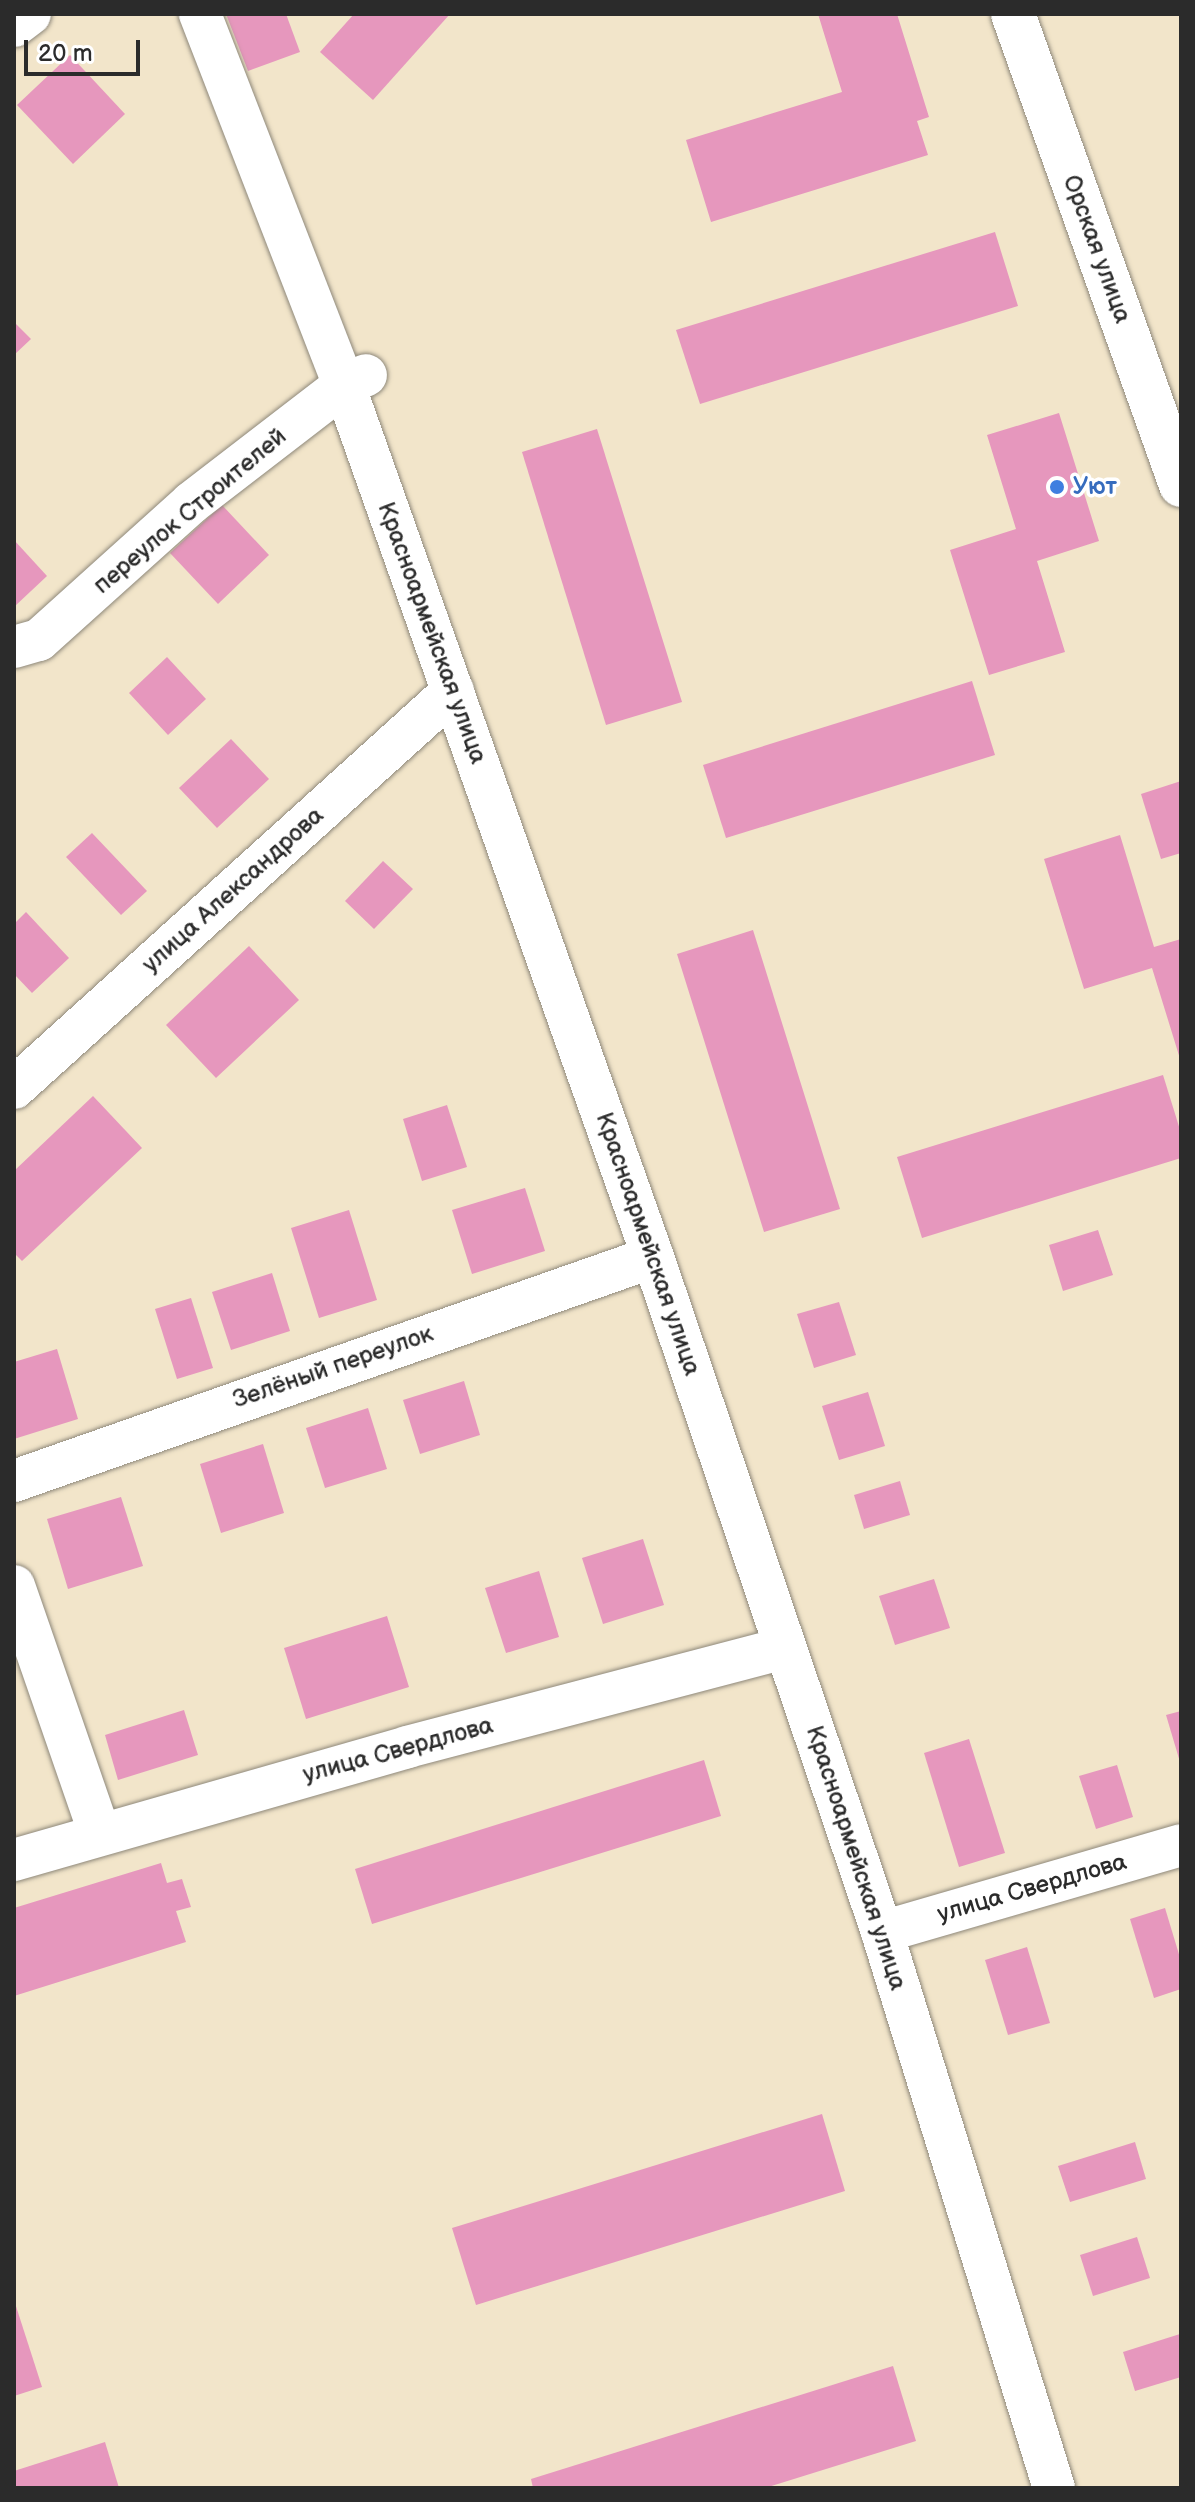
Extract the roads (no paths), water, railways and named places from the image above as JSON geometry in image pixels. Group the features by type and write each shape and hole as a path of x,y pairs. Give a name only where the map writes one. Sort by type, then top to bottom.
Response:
{"street":[{"path":"14,26 30,14"},
{"name":"Красноармейская улица","path":"200,14 355,380 453,691 653,1257 882,1932 1054,2488"},
{"name":"Орская улица","path":"1013,14 1181,485"},
{"name":"переулок Строителей","path":"14,647 39,640 191,503 355,380"},
{"name":"улица Александрова","path":"14,1088 453,691"},
{"name":"Зелёный переулок","path":"14,1481 653,1257"},
{"path":"14,1586 99,1832"},
{"name":"улица Свердлова","path":"14,1860 99,1832 785,1648"},
{"name":"улица Свердлова","path":"882,1932 1181,1845"}],"place":[{"name":"Уют","path":"1057,487"}]}
